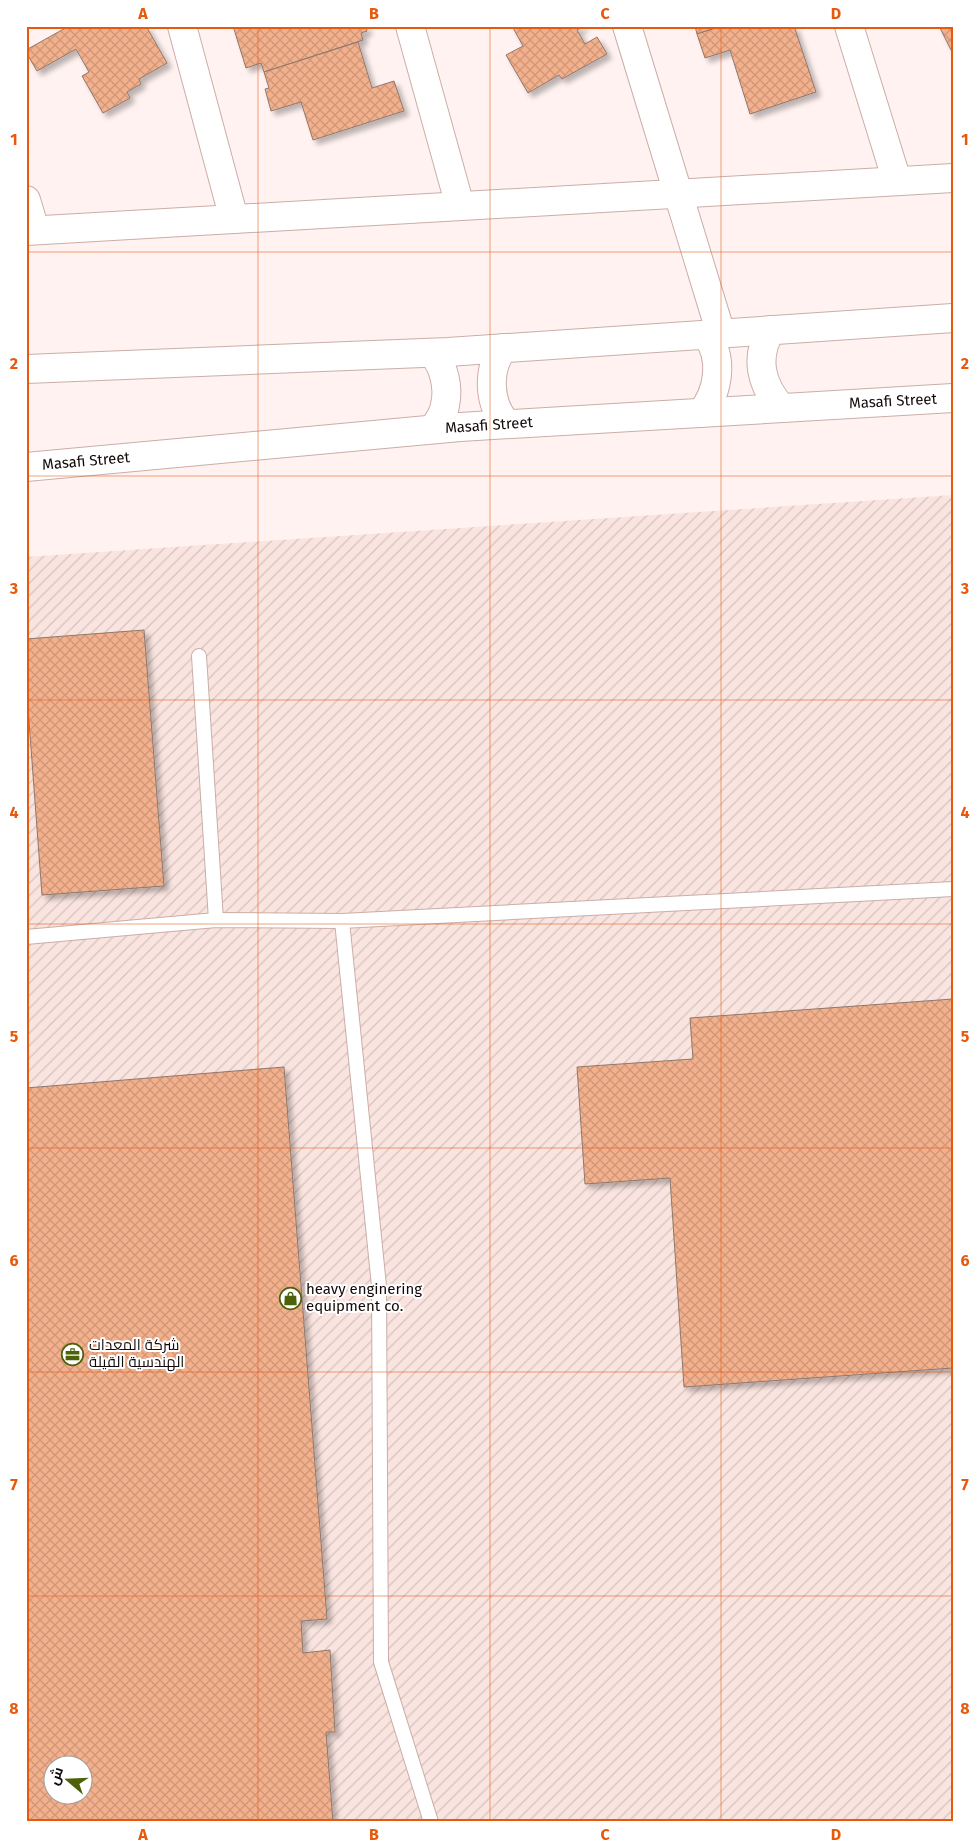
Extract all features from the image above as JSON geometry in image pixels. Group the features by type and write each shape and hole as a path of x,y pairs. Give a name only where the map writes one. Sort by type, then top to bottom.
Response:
{"main road":[{"path":"182,26 234,219"},
{"path":"410,26 460,206"},
{"path":"627,26 679,194 713,334 711,341 716,355 717,373 715,390 701,413"},
{"path":"849,26 897,181"},
{"path":"26,200 31,230 953,178"},
{"path":"26,369 432,353 953,318"},
{"path":"771,330 763,349 762,367 765,385 772,398 782,408"},
{"path":"503,348 492,370 492,388 495,406 507,424"},
{"path":"432,353 442,369 446,387 445,404 440,420 433,429"},
{"name":"Masafi Street","path":"26,467 433,429 953,398"}],"lane":[{"path":"199,656 216,920"},
{"path":"26,936 216,920 342,921 953,889"},
{"path":"342,921 380,1286 381,1662 431,1822"}],"shaded area":[{"path":"953,495 953,1822 26,1822 26,557"}],"building":[{"path":"69,26 146,26 167,63 139,79 141,84 127,92 130,98 103,113 82,76 89,72 76,49 37,71 26,52 26,50"},
{"path":"233,26 366,26 367,31 361,33 363,40 264,72 261,63 246,68"},
{"path":"512,26 585,26 577,30 585,44 597,37 607,54 562,79 559,75 528,93 506,55 523,46"},
{"path":"695,26 722,26 697,34"},
{"path":"722,26 775,26 775,29 783,26 794,26 816,92 750,114 730,50 705,58 697,34"},
{"path":"939,26 953,26 953,50 951,50"},
{"path":"358,42 372,88 394,81 404,111 313,140 301,102 271,111 265,89 269,88 264,72"},
{"path":"144,630 164,886 42,895 26,681 26,639"},
{"path":"953,999 953,1368 684,1387 670,1178 585,1184 577,1067 693,1059 690,1018"},
{"path":"284,1067 327,1619 301,1621 303,1653 330,1650 335,1732 326,1732 333,1822 26,1822 26,1088"}],"place":[{"name":"heavy enginering equipment co.","path":"290,1298"},
{"name":"شركة المعدات الهندسية القيلة","path":"73,1354"}]}
